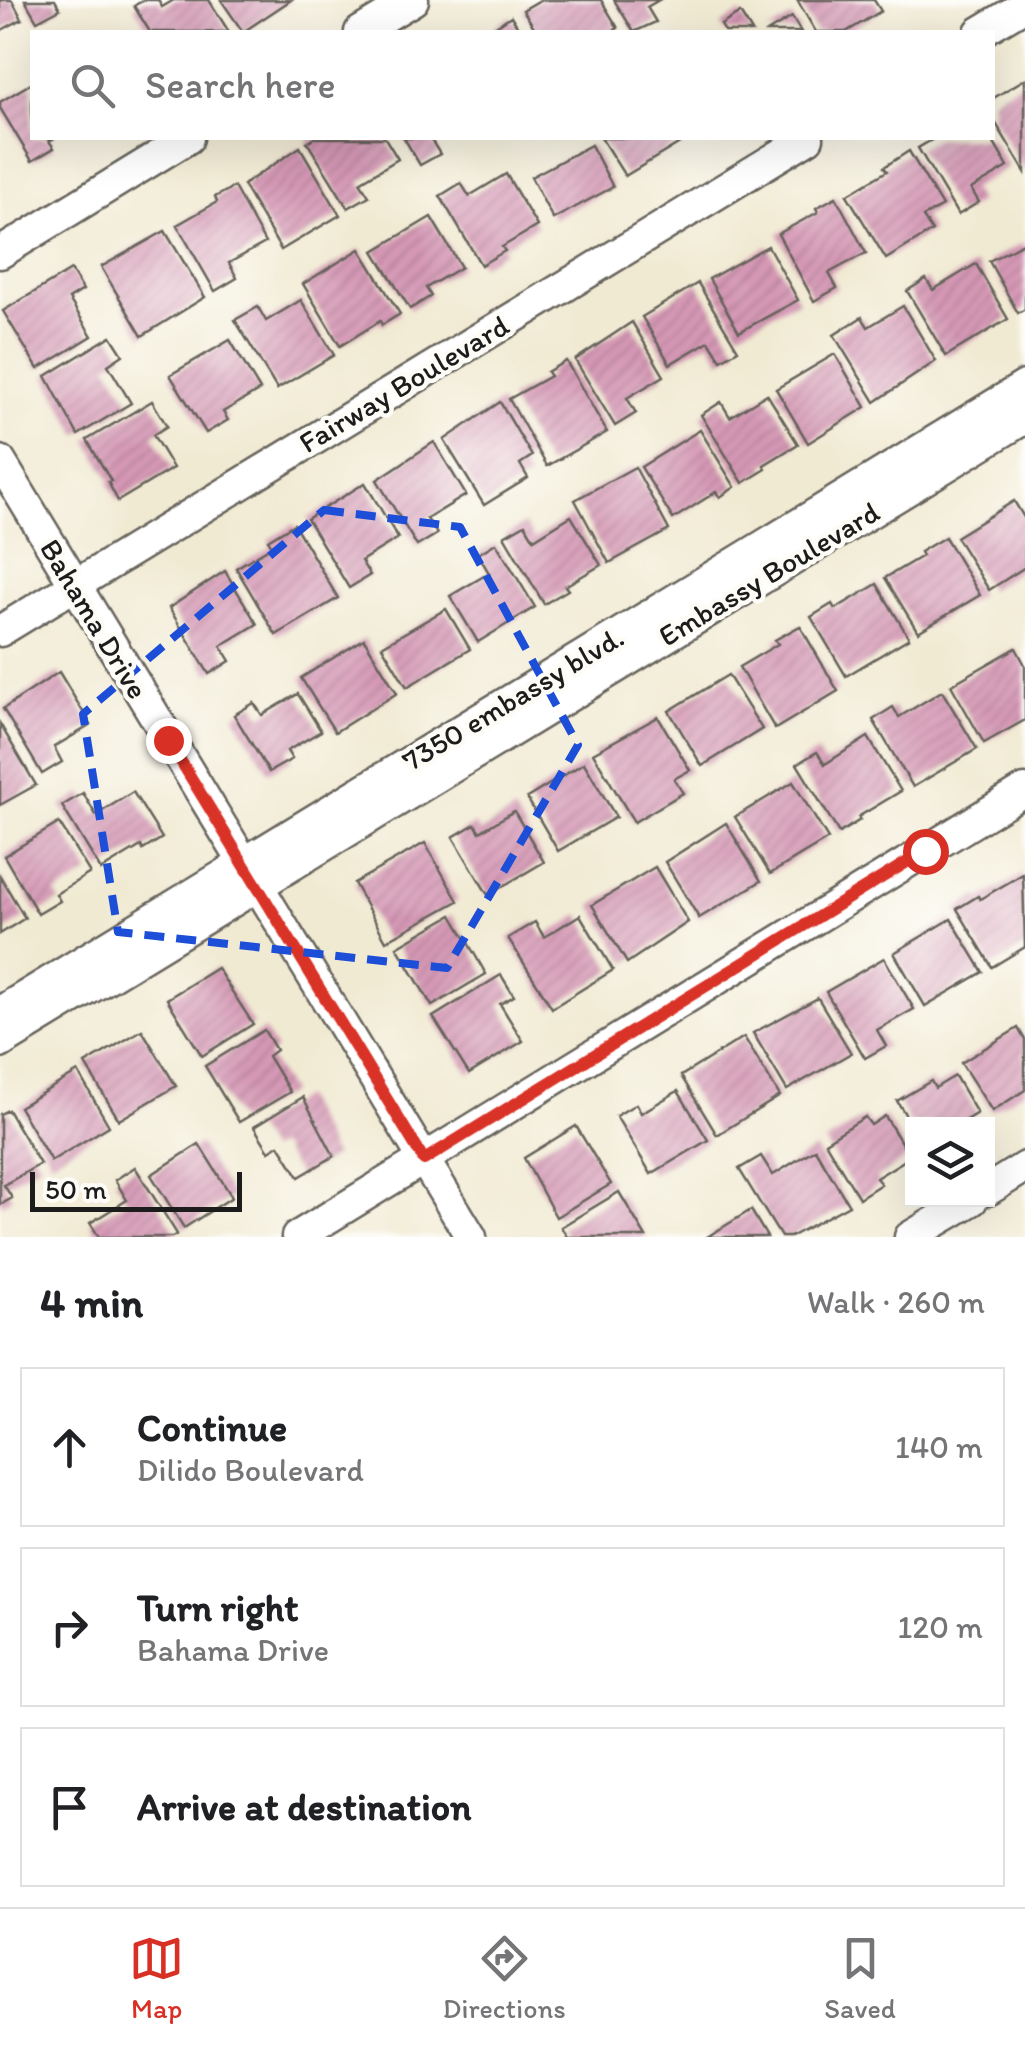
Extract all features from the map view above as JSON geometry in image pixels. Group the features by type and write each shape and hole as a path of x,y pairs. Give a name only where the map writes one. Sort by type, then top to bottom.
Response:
{"street":[{"path":"363,30 413,0"},
{"path":"983,30 1025,5"},
{"path":"0,253 185,140"},
{"name":"Fairway Boulevard","path":"0,631 805,140"},
{"name":"7350 embassy blvd.","path":"0,1012 250,875 1025,386"},
{"name":"Embassy Boulevard","path":"0,1043 250,875 1025,418"},
{"name":"Bahama Drive","path":"0,461 471,1237"},
{"path":"297,1237 1025,790"},
{"path":"995,1186 1025,1167"},
{"path":"910,1237 960,1207"}],"highlighted area":[{"path":"324,510 460,527 578,745 447,968 118,932 83,714"}],"building":[{"path":"0,0 12,0 22,19 0,31"},
{"path":"25,0 55,0 60,9 37,21"},
{"path":"143,0 158,0 162,7 174,0 209,0 228,30 149,30 134,6"},
{"path":"221,0 291,0 246,30 242,30"},
{"path":"540,0 601,0 618,28 536,30 523,10"},
{"path":"614,0 659,0 647,7 656,22 633,30"},
{"path":"797,0 874,0 881,11 849,30 815,30"},
{"path":"740,13 751,30 724,30 721,25"},
{"path":"511,16 520,30 494,30"},
{"path":"792,17 800,30 770,30"},
{"path":"1025,79 1025,172 995,122 995,97"},
{"path":"30,84 30,140 51,140 54,148 32,161 0,102"},
{"path":"386,140 398,159 360,182 369,196 348,208 307,142"},
{"path":"405,140 431,140 440,154 420,165"},
{"path":"602,140 685,140 625,176"},
{"path":"932,140 992,140 1008,167 971,189 979,202 958,215 918,148"},
{"path":"591,145 613,187 553,219 531,177"},
{"path":"300,147 340,215 281,250 243,185"},
{"path":"909,151 942,206 923,217 932,231 886,259 847,195 887,171 884,167"},
{"path":"506,174 537,226 481,265 440,196 461,183 469,196"},
{"path":"234,187 265,243 229,263 237,278 215,291 177,225 217,202 215,197"},
{"path":"836,197 866,253 829,273 837,288 814,301 778,234"},
{"path":"431,217 461,267 426,288 431,296 410,309 374,251"},
{"path":"165,231 205,297 142,336 101,267"},
{"path":"1025,242 1025,309 1018,313 989,261"},
{"path":"768,246 798,300 739,332 709,279"},
{"path":"360,249 400,314 382,325 380,321 340,346 303,284"},
{"path":"976,264 1008,319 946,356 907,291 926,279 933,290"},
{"path":"71,270 83,290 69,299 92,336 38,369 3,311"},
{"path":"698,283 738,350 721,360 709,341 670,364 642,317"},
{"path":"301,300 334,355 277,389 235,320 258,307 266,321"},
{"path":"903,306 936,361 875,402 834,335 862,317 868,327"},
{"path":"632,322 664,376 627,398 636,413 615,426 575,360"},
{"path":"111,336 123,355 108,365 131,403 78,435 46,376"},
{"path":"230,340 260,390 223,412 228,420 206,433 170,375"},
{"path":"835,354 866,407 808,443 776,389"},
{"path":"566,361 607,432 547,466 509,399 550,376 547,372"},
{"path":"767,394 798,444 743,483 701,415 721,402 730,417"},
{"path":"152,401 167,426 153,435 173,468 118,501 87,440"},
{"path":"500,402 532,456 520,464 528,478 484,505 444,440"},
{"path":"700,430 735,487 720,497 716,492 673,519 641,467"},
{"path":"434,442 466,495 427,519 437,534 417,546 377,480"},
{"path":"635,467 669,530 609,563 575,500"},
{"path":"365,483 398,538 361,561 370,575 349,588 307,519"},
{"path":"1014,501 1025,519 1025,567 989,590 956,537"},
{"path":"571,516 601,565 544,604 504,536 525,524 534,539"},
{"path":"294,524 338,598 276,635 236,568 272,546 268,540"},
{"path":"945,537 980,595 918,632 885,578"},
{"path":"496,543 535,607 478,642 450,596 489,573 478,554"},
{"path":"225,571 257,624 221,646 230,661 209,674 169,608"},
{"path":"877,584 909,638 846,676 811,617 832,604 835,609"},
{"path":"446,609 470,649 407,687 382,646"},
{"path":"800,626 838,691 775,729 739,667"},
{"path":"364,639 397,693 335,732 301,678"},
{"path":"1016,648 1025,665 1025,720 984,743 951,685"},
{"path":"59,672 91,725 54,747 62,762 42,774 3,709"},
{"path":"728,675 762,729 702,766 669,711"},
{"path":"942,691 977,749 913,787 873,720 893,707 899,717"},
{"path":"298,694 321,731 287,751 292,759 269,772 234,715 254,703 262,715"},
{"path":"658,717 690,770 674,779 683,793 634,822 593,753"},
{"path":"0,724 36,785 0,805"},
{"path":"868,737 901,791 839,833 797,764 817,752 825,764"},
{"path":"584,763 616,817 558,851 527,798"},
{"path":"793,782 828,839 770,874 735,817"},
{"path":"133,792 162,838 101,870 62,806 83,793 96,815"},
{"path":"514,811 544,862 488,895 453,837 475,824 480,832"},
{"path":"59,823 90,873 56,894 60,901 38,914 4,856"},
{"path":"726,823 761,881 699,918 665,862"},
{"path":"425,843 458,901 386,941 354,883"},
{"path":"655,867 688,922 627,963 592,905"},
{"path":"1023,874 1025,947 992,967 957,909"},
{"path":"0,876 25,918 0,934"},
{"path":"452,915 486,974 432,1006 397,947"},
{"path":"580,915 613,970 552,1008 508,938 535,922 544,937"},
{"path":"951,919 983,972 925,1006 894,953"},
{"path":"884,958 914,1009 877,1030 886,1046 865,1058 826,992"},
{"path":"217,968 253,1024 202,1056 167,999"},
{"path":"501,975 514,996 500,1004 523,1041 469,1074 433,1017"},
{"path":"818,998 851,1053 787,1090 753,1033"},
{"path":"1018,1028 1025,1040 1025,1090 992,1111 961,1063"},
{"path":"142,1030 176,1086 119,1120 85,1064"},
{"path":"264,1030 276,1050 268,1056 290,1092 239,1122 205,1066"},
{"path":"744,1037 780,1096 717,1135 681,1076"},
{"path":"78,1072 109,1126 51,1161 19,1107"},
{"path":"955,1076 977,1113 970,1117 907,1117 897,1101 931,1081 935,1088"},
{"path":"678,1091 708,1140 651,1174 616,1116 636,1104 641,1113"},
{"path":"303,1097 334,1156 299,1177 279,1145 269,1151 254,1127"},
{"path":"8,1110 40,1164 4,1185 12,1198 0,1205 0,1114"},
{"path":"885,1116 905,1149 905,1160 876,1178 881,1184 859,1198 825,1142 865,1117 871,1125"},
{"path":"576,1126 611,1184 556,1217 524,1158"},
{"path":"199,1144 232,1197 184,1228 151,1175"},
{"path":"815,1149 849,1205 790,1237 781,1237 739,1169 761,1156 773,1175"},
{"path":"135,1167 177,1234 172,1237 99,1237 90,1223 127,1200 115,1180"},
{"path":"619,1192 646,1237 567,1237 561,1227"},
{"path":"751,1210 767,1237 707,1237"}],"route":[{"path":"168,740 424,1160 925,851"}]}
